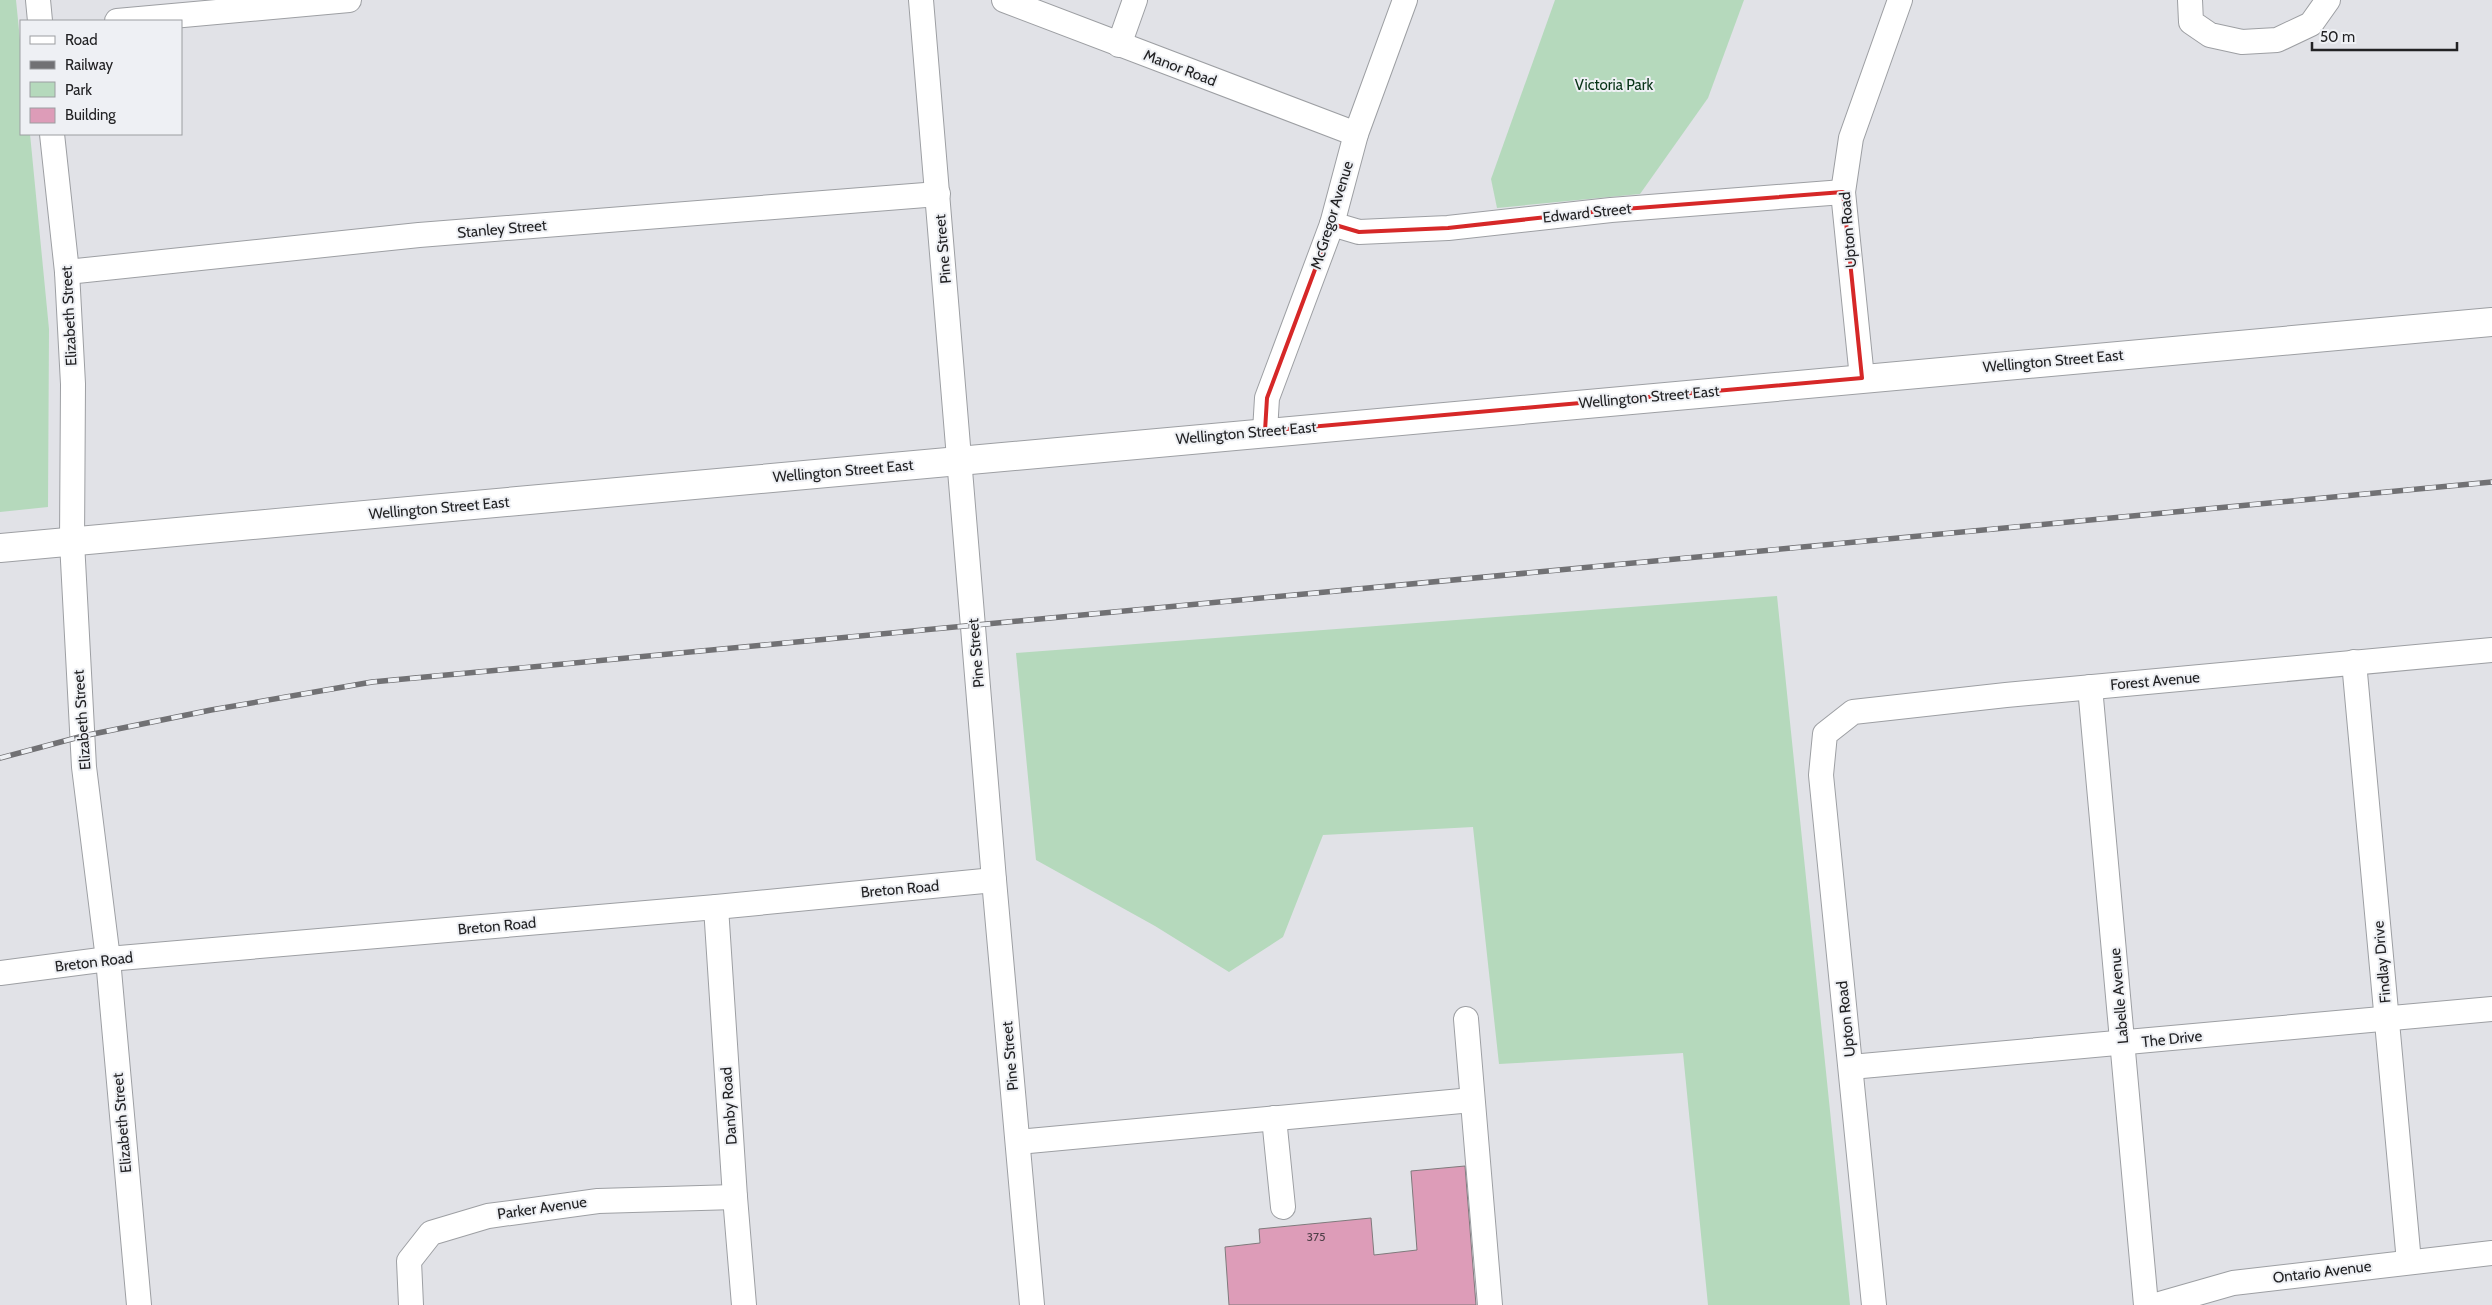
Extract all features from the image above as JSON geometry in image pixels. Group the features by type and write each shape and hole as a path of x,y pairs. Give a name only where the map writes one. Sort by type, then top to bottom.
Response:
{"main road":[{"name":"Wellington Street East","path":"0,548 1862,378 2490,318"}],"street":[{"path":"38,0 40,20"},
{"path":"129,20 349,0"},
{"name":"Pine Street","path":"921,0 994,880 1032,1305"},
{"name":"Manor Road","path":"1004,0 1356,134"},
{"path":"1119,45 1135,0"},
{"name":"McGregor Avenue","path":"1265,432 1267,398 1332,224 1356,134 1405,0"},
{"name":"Upton Road","path":"1862,378 1843,192 1851,138 1900,0"},
{"path":"2190,0 2192,22 2210,35 2242,42 2277,40 2311,24 2328,0"},
{"name":"Elizabeth Street","path":"52,135 67,272 73,384 72,542 84,767 108,959 139,1305"},
{"name":"Edward Street","path":"1332,224 1359,232 1448,228 1611,210 1843,192"},
{"name":"Stanley Street","path":"67,272 419,235 938,194"},
{"name":"Forest Avenue","path":"1825,734 1853,712 2090,687 2492,650"},
{"name":"Findlay Drive","path":"2354,662 2409,1262"},
{"name":"Labelle Avenue","path":"2090,687 2124,1044 2146,1305"},
{"name":"Upton Road","path":"1825,734 1821,775 1874,1305"},
{"name":"Breton Road","path":"0,973 108,959 716,907 994,880"},
{"name":"Danby Road","path":"716,907 744,1305"},
{"name":"The Drive","path":"1851,1067 2124,1044 2492,1009"},
{"path":"1466,1018 1490,1305"},
{"path":"1018,1142 1472,1100"},
{"path":"1274,1118 1283,1207"},
{"name":"Parker Avenue","path":"411,1305 409,1260 431,1233 488,1216 598,1201 735,1197"},
{"name":"Ontario Avenue","path":"2156,1305 2233,1283 2492,1254"}],"highlighted area":[{"path":"1843,192 1862,378 1265,431 1267,398 1332,224 1359,232 1448,228 1611,210"}],"green space":[{"path":"0,0 16,0 20,40 20,135 30,135 49,329 48,507 0,512"},
{"name":"Victoria Park","path":"1555,0 1744,0 1708,98 1640,194 1497,208 1491,179"},
{"path":"1777,596 1850,1305 1708,1305 1683,1053 1499,1064 1473,827 1323,835 1283,937 1229,972 1155,926 1036,860 1016,653"}],"building":[{"path":"1465,1166 1476,1305 1229,1305 1225,1247 1260,1243 1259,1229 1371,1218 1374,1255 1417,1250 1411,1171"}],"railway":[{"path":"0,758 83,736 211,710 372,682 2492,482"}]}
